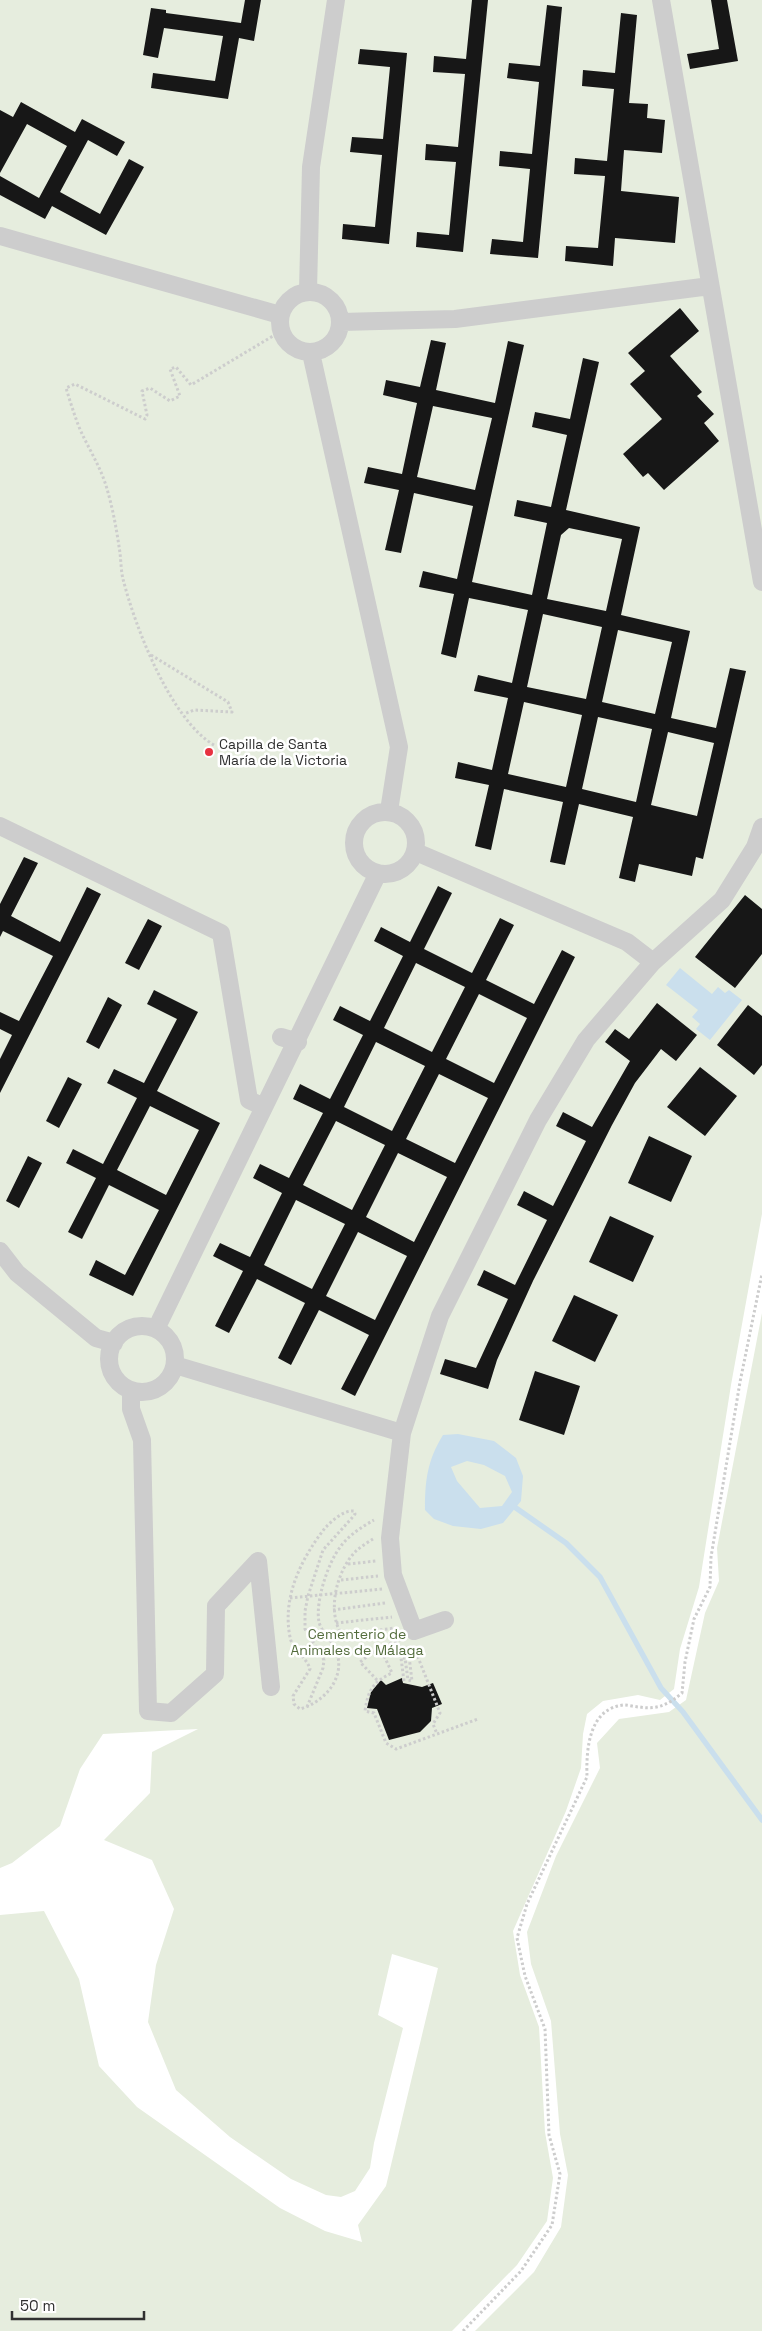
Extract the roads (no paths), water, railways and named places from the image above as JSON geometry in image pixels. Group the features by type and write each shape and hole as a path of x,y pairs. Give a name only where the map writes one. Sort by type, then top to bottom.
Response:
{"lane":[{"path":"308,291 311,166 336,0"},
{"path":"661,0 762,582"},
{"path":"0,236 280,315"},
{"path":"341,322 455,319 710,286"},
{"path":"308,291 324,295 330,300 336,306 341,322 339,334 332,343 323,350 312,353 297,350 286,342 280,329 280,315 286,303 296,295 308,291"},
{"path":"312,353 399,747 390,811"},
{"path":"390,811 402,816 412,826 417,838 416,852 410,863 401,870 390,874 378,874 362,865 351,862 356,830 364,819 376,812 390,811"},
{"path":"0,826 221,933 249,1100 264,1107"},
{"path":"445,1620 414,1631 393,1576 390,1538 402,1433 440,1316 538,1120 586,1040 653,962 722,900 755,847 762,827"},
{"path":"416,852 627,942 653,962"},
{"path":"156,1329 264,1107 298,1042 321,976 351,914 378,874"},
{"path":"281,1036 298,1042"},
{"path":"0,1251 17,1273 96,1338 114,1343"},
{"path":"140,1326 156,1329 168,1338 175,1351 175,1365 170,1378 159,1388 145,1392 131,1390 119,1382 111,1370 109,1356 114,1343 125,1331 140,1326"},
{"path":"175,1365 402,1433"},
{"path":"131,1390 130,1409 142,1440 148,1711 171,1713 215,1674 216,1606 258,1561 271,1687"}],"water":[{"path":"680,968 712,994 718,987 725,993 729,990 742,1000 710,1040 696,1029 700,1024 692,1017 698,1010 666,985"},
{"path":"458,1434 494,1441 516,1458 523,1476 521,1501 503,1523 481,1529 453,1526 434,1519 425,1510 428,1471 433,1454 443,1435","holes":["467,1461 484,1465 505,1476 512,1492 502,1506 480,1508 457,1481 451,1467"]}],"waterway":[{"path":"516,1508 566,1543 600,1577 661,1688 683,1712 762,1820"}],"place":[{"name":"Capilla de Santa María de la Victoria","path":"209,752"}],"park label":[{"name":"Cementerio de Animales de Málaga","path":"357,1642"}]}
